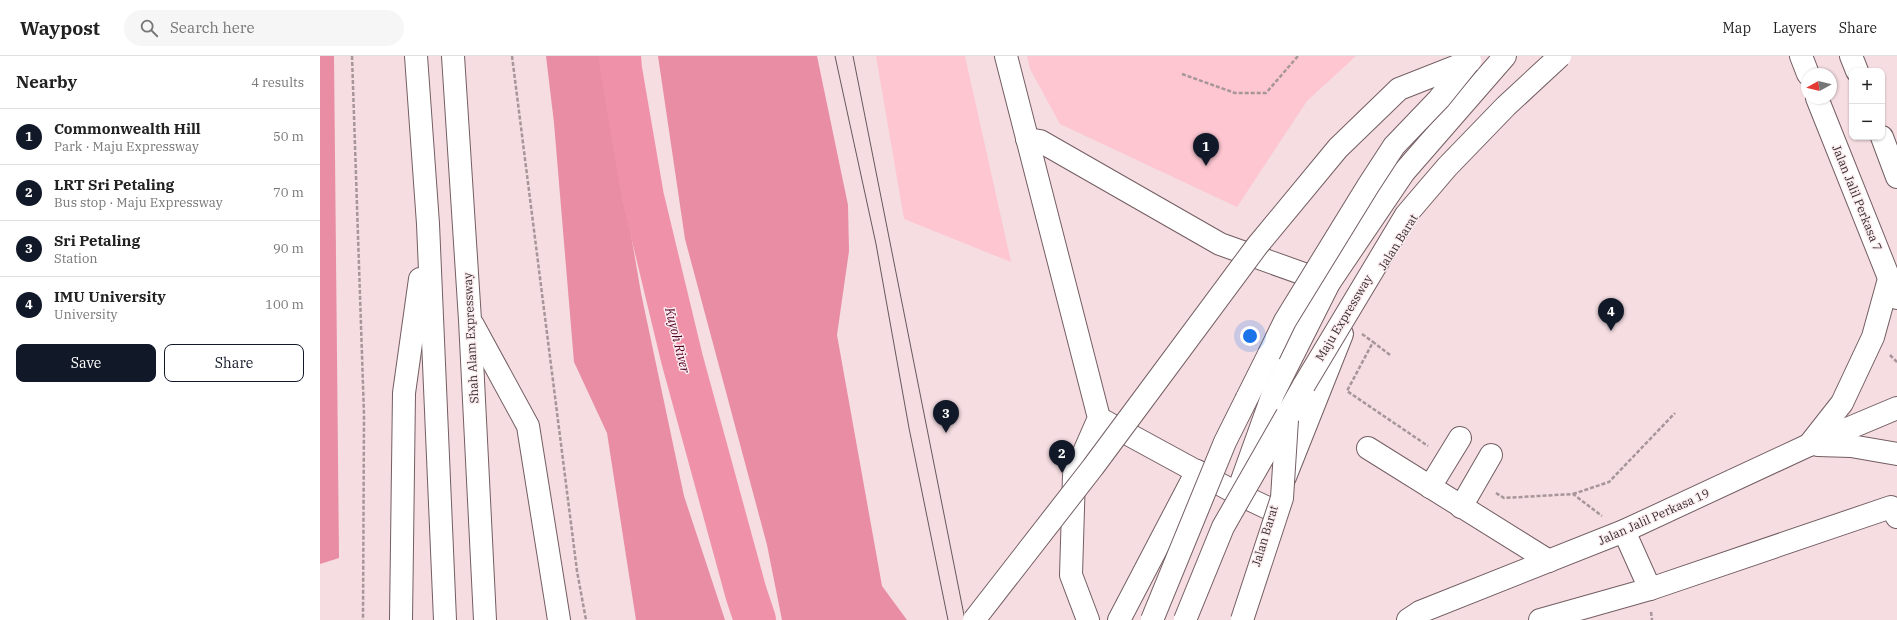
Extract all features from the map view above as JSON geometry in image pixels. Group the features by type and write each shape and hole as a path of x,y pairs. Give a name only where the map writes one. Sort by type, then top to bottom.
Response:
{"main road":[{"path":"416,56 428,224 445,620"},
{"name":"Shah Alam Expressway","path":"453,56 470,320 485,620"},
{"path":"1006,56 1099,418 1074,475 1071,575 1088,620"},
{"path":"1196,620 1273,394 1329,283 1404,172 1505,56"},
{"name":"Jalan Barat","path":"1241,620 1272,510 1343,330 1442,176 1541,67 1554,56"},
{"name":"Maju Expressway","path":"1185,620 1223,527 1287,415 1406,216 1447,167 1506,106 1560,56"},
{"path":"1801,56 1806,68"},
{"path":"1851,56 1856,68"},
{"path":"974,620 1093,467 1257,246 1338,148 1399,89 1473,58"},
{"path":"1152,620 1225,442 1285,321 1394,146 1439,98 1473,58"},
{"name":"Jalan Jalil Perkasa 7","path":"1819,104 1893,289"},
{"path":"1027,139 1040,141 1220,244 1329,283"},
{"path":"1889,146 1897,177"},
{"path":"401,620 404,393 428,224"},
{"path":"1809,446 1842,403 1873,337 1893,289"},
{"path":"470,320 528,426 559,620"},
{"name":"Jalan Jalil Perkasa 19","path":"1408,620 1420,612 1624,532 1809,446 1897,408"},
{"path":"1241,620 1282,498 1287,415"},
{"path":"1099,418 1238,494 1272,510"},
{"path":"1424,483 1455,435"},
{"path":"1809,446 1851,446 1897,454"},
{"path":"1368,448 1549,562"},
{"path":"1455,503 1486,452"},
{"path":"1119,620 1197,471"},
{"path":"1540,620 1650,589 1891,507 1897,517"},
{"path":"1624,532 1650,589"}],"path":[{"path":"352,56 364,415 363,620"},
{"path":"512,56 577,571 586,620"},
{"path":"1182,74 1235,93 1266,93 1298,56"},
{"path":"1347,391 1373,342 1390,355"},
{"path":"1573,494 1609,482 1675,413"}],"shaded area":[{"path":"320,56 334,56 339,558 320,564"},
{"path":"546,56 607,56 612,124 641,293 684,496 725,620 636,620 607,433 574,362 554,123"},
{"path":"658,56 817,56 848,205 849,251 837,335 882,586 907,620 782,620 767,545 685,239"},
{"path":"876,56 965,56 1011,262 904,219"},
{"path":"1027,56 1356,56 1307,101 1237,207 1060,124 1030,69"}],"waterway":[{"name":"Kuyoh River","path":"620,56 643,197 682,359 746,593 755,620"}],"tram line":[{"path":"835,56 876,244 909,428 948,620"},
{"path":"853,56 965,620"}],"place":[{"name":"Commonwealth Hill","path":"1206,166"},
{"name":"IMU University","path":"1611,331"},
{"name":"Sri Petaling","path":"946,433"},
{"name":"LRT Sri Petaling","path":"1062,473"}]}
